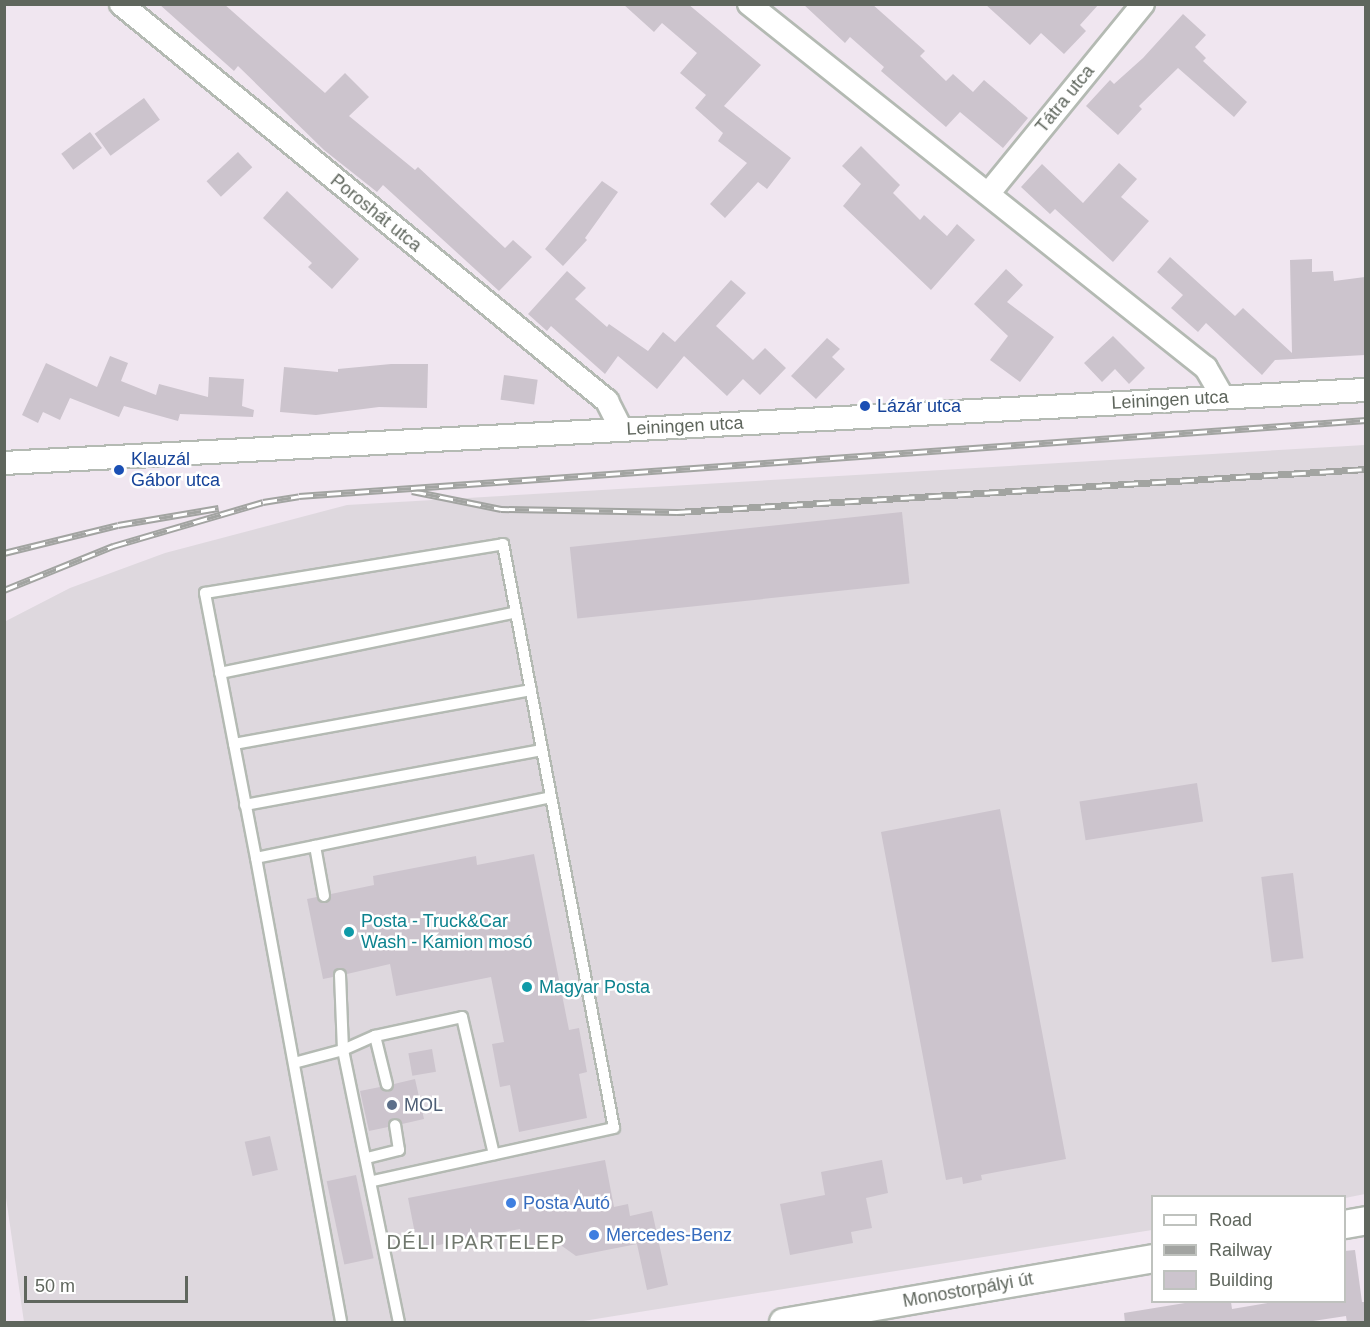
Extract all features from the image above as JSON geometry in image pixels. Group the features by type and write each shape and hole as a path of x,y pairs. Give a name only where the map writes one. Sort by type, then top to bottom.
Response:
{"street":[{"name":"Poroshát utca","path":"121,4 607,402 621,429"},
{"path":"749,4 1206,368 1223,397"},
{"name":"Tátra utca","path":"988,194 1143,4"},
{"name":"Leiningen utca","path":"4,463 1365,390"},
{"path":"1346,1224 1365,1220"},
{"name":"Monostorpályi út","path":"783,1323 1151,1258"}],"lane":[{"path":"341,1323 205,593 503,544 614,1128 372,1181"},
{"path":"220,673 516,612"},
{"path":"234,744 531,690"},
{"path":"245,805 542,750"},
{"path":"256,858 551,797"},
{"path":"315,846 324,896"},
{"path":"340,975 343,1050 372,1181 399,1323"},
{"path":"294,1063 343,1050 375,1036 462,1017 494,1154"},
{"path":"375,1036 387,1085"},
{"path":"367,1158 399,1150 395,1125"}],"shaded area":[{"path":"1365,445 1365,1194 1346,1198 1346,1195 1151,1195 1151,1230 577,1322 24,1322 4,1184 4,622 70,588 165,553 347,505"}],"building":[{"path":"159,4 224,4 325,93 345,73 369,97 349,116 415,170 418,167 505,248 513,240 532,257 499,291 383,185 377,192 324,150 238,66 234,71"},
{"path":"623,4 688,4 761,65 724,106 791,158 767,189 758,182 725,218 710,204 747,163 718,141 723,133 695,108 706,95 680,73 697,53 662,23 654,32"},
{"path":"803,4 872,4 925,51 920,56 946,81 953,74 973,92 984,80 1028,118 1003,148 960,112 946,127 881,71 884,67 850,37 845,43"},
{"path":"985,4 1099,4 1080,25 1086,31 1064,54 1041,33 1030,45"},
{"path":"1183,14 1206,35 1195,47 1206,58 1203,61 1247,102 1234,117 1178,68 1139,106 1142,109 1118,135 1086,106 1110,80 1114,84 1143,58"},
{"path":"144,98 160,120 111,156 95,134"},
{"path":"90,132 102,148 73,170 61,154"},
{"path":"861,146 900,185 893,193 920,220 924,215 947,236 957,224 975,240 931,290 843,206 861,184 842,166"},
{"path":"238,152 252,167 221,197 207,181"},
{"path":"1119,163 1137,179 1121,197 1149,221 1113,262 1055,209 1050,214 1021,187 1042,164 1083,203"},
{"path":"602,181 618,192 585,238 587,240 563,266 545,249"},
{"path":"287,191 359,259 332,289 308,267 312,263 263,218"},
{"path":"1170,257 1235,316 1243,308 1292,353 1290,260 1312,259 1312,272 1333,271 1334,281 1365,277 1365,355 1275,360 1262,375 1206,323 1198,332 1171,308 1183,295 1157,272"},
{"path":"1006,269 1023,285 1007,302 1054,337 1020,382 990,360 1008,336 974,304"},
{"path":"567,271 586,288 575,299 607,327 609,324 648,351 663,332 675,342 731,280 746,293 716,326 753,360 765,348 786,368 760,395 743,379 727,396 684,356 657,389 618,356 605,374 551,326 547,331 528,314"},
{"path":"1113,336 1145,368 1129,384 1115,369 1102,382 1084,363"},
{"path":"827,338 840,349 832,357 845,369 816,399 791,376"},
{"path":"110,356 128,363 121,381 156,395 159,384 208,397 209,377 244,379 242,406 254,410 253,417 180,414 178,421 124,406 119,417 70,398 60,420 43,412 38,423 22,415 46,363 97,387"},
{"path":"391,364 428,364 427,408 379,407 316,415 280,412 284,367 338,372 338,369"},
{"path":"504,375 538,380 534,404 501,400"},
{"path":"902,512 910,584 577,619 570,547"},
{"path":"1197,783 1203,822 1086,840 1079,802"},
{"path":"1000,809 1066,1159 981,1175 982,1180 963,1184 962,1177 946,1180 881,832"},
{"name":"Magyar Posta","path":"534,854 569,1030 579,1028 587,1072 579,1074 587,1118 519,1132 510,1085 500,1087 492,1044 504,1042 491,977 396,996 390,964 347,974 339,968 333,977 323,979 307,899 317,897 326,903 331,894 374,885 373,876 476,856 477,865"},
{"path":"1293,873 1303,958 1272,962 1261,877"},
{"path":"432,1049 436,1072 412,1076 408,1053"},
{"name":"MOL","path":"415,1079 424,1119 402,1124 393,1118 388,1127 369,1131 360,1091 380,1087 388,1092 394,1084"},
{"path":"270,1136 278,1170 253,1176 245,1142"},
{"name":"Posta Autó","path":"605,1160 614,1207 628,1204 630,1216 652,1211 668,1285 647,1290 637,1244 576,1256 555,1241 524,1247 520,1229 418,1249 408,1198"},
{"path":"882,1160 888,1193 866,1198 872,1228 851,1232 853,1243 790,1255 780,1204 825,1195 821,1172"},
{"path":"356,1175 374,1258 344,1264 327,1181"},
{"path":"1355,1250 1362,1302 1365,1302 1365,1323 1347,1323 1346,1316 1300,1323 1125,1323 1124,1313 1185,1303 1231,1303 1232,1309 1267,1303 1346,1303 1346,1251"}],"railway":[{"path":"4,590 113,546 263,502 299,496 1366,420"},
{"path":"412,491 501,509 677,512 1366,469"},
{"path":"4,553 118,525 219,508"}],"place":[{"name":"Lázár utca","path":"865,406"},
{"name":"Klauzál Gábor utca","path":"119,470"},
{"name":"Posta - Truck&Car Wash - Kamion mosó","path":"349,932"},
{"name":"Magyar Posta","path":"527,987"},
{"name":"MOL","path":"392,1105"},
{"name":"Posta Autó","path":"511,1203"},
{"name":"Mercedes-Benz","path":"594,1235"}],"district":[{"name":"DÉLI IPARTELEP","path":"476,1242"}]}
